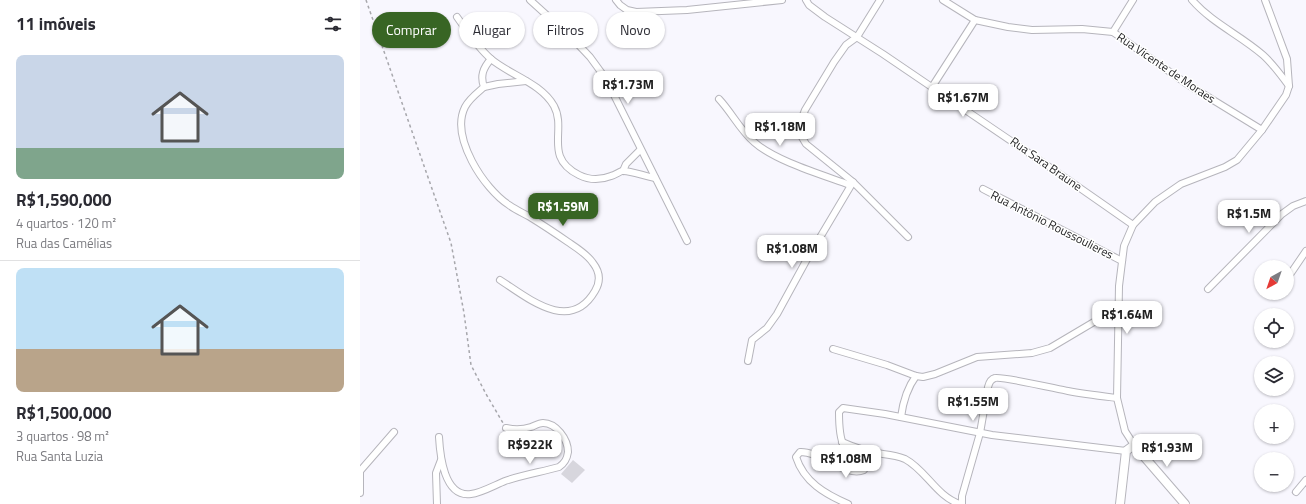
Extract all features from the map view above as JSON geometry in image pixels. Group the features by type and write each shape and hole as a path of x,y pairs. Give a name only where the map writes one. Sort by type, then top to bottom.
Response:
{"street":[{"path":"530,0 572,38 590,57 606,79 640,150 687,241"},
{"path":"616,0 627,10 636,12 687,10 782,0"},
{"name":"Rua Sara Braune","path":"806,0 815,11 932,87 1133,226"},
{"path":"880,0 857,37 846,45 834,62 805,110 800,126 800,134 806,144 852,184 908,237"},
{"name":"Rua Vicente de Moraes","path":"942,0 975,20 1008,28 1032,30 1082,29 1113,32 1187,84 1262,130"},
{"path":"1113,32 1134,0"},
{"path":"1192,0 1214,21 1263,55 1274,66 1289,86"},
{"path":"1185,504 1134,445 1125,431 1117,398 1119,309 1124,246 1133,226 1155,202 1181,184 1225,167 1237,160 1280,106 1289,86 1287,59 1265,0"},
{"path":"456,17 491,59 544,94 554,106 558,124 558,151 564,163 571,171 583,177 600,179 623,171 655,178"},
{"path":"932,87 975,20"},
{"path":"484,87 482,76 484,69 491,59"},
{"path":"500,280 547,308 563,312 579,308 586,304 595,291 599,279 598,270 580,249 542,224 508,205 484,180 472,162 460,125 465,107 469,101 484,87 526,81"},
{"path":"719,99 750,138 762,148 784,160 852,184"},
{"path":"623,171 626,164 640,150"},
{"path":"748,361 752,340 767,328 777,314 852,184"},
{"name":"Rua Antônio Roussoulieres","path":"983,189 1122,261"},
{"path":"1208,289 1282,214 1293,206 1306,201"},
{"path":"1294,269 1306,251"},
{"path":"833,349 923,377 935,374 977,357 1032,353 1050,348 1109,313 1119,309"},
{"path":"901,417 906,396 916,376"},
{"path":"842,442 863,449 898,456 904,459 918,468 947,498 961,504 980,433 988,387 990,382 996,377 1117,398"},
{"path":"848,504 817,488 808,477 796,457 800,452 806,452 847,469 863,471 864,468 862,464 848,451 842,442 839,416 840,410 845,407 980,433 1126,451 1134,445"},
{"path":"438,437 441,460 450,484 461,493 476,493 507,480 559,467 567,459 568,445 566,440 560,433 548,425 543,423 520,430 506,428"},
{"path":"360,493 360,471 394,432"},
{"path":"1120,504 1126,451"},
{"path":"437,504 436,473 441,460"},
{"path":"1296,492 1306,480"}],"path":[{"path":"366,0 451,243 464,313 471,365 506,428"}],"building":[{"path":"573,460 585,470 572,483 561,474"}]}
